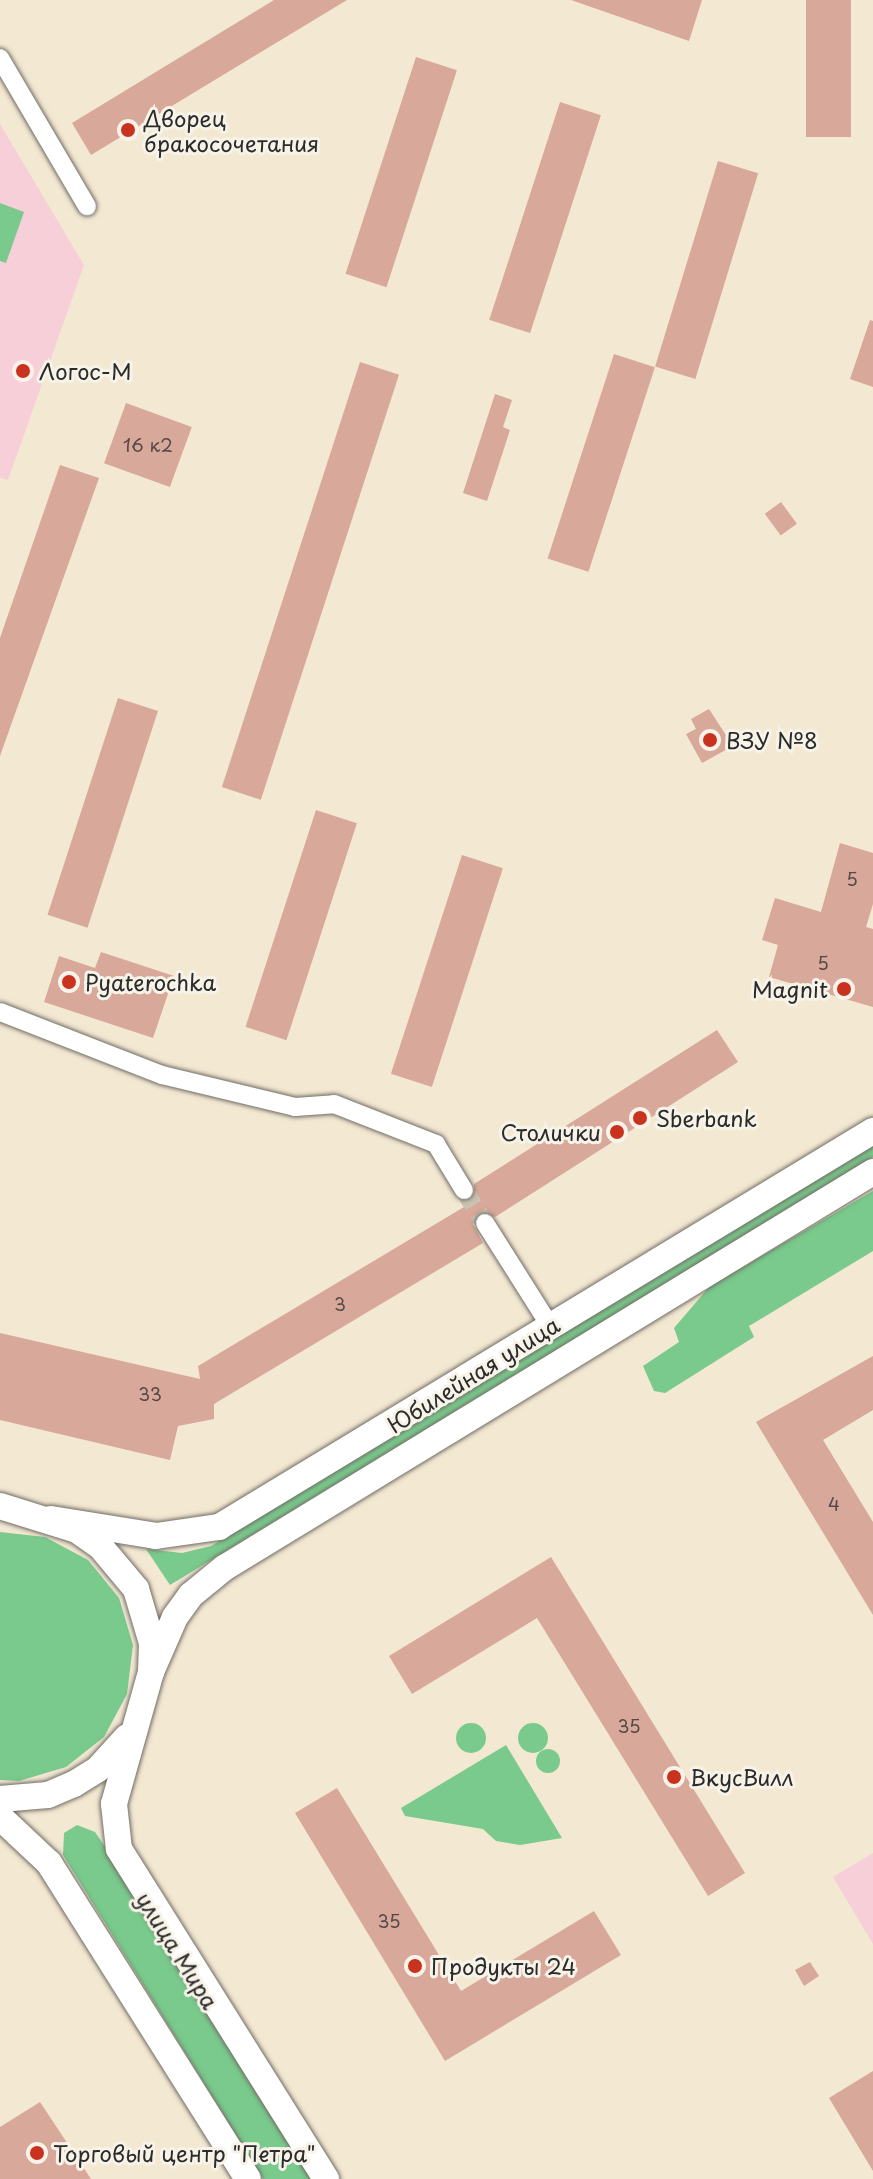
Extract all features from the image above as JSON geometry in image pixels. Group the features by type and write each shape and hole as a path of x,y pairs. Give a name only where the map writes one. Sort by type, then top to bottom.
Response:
{"main road":[{"name":"Юбилейная улица","path":"51,1519 156,1536 219,1527 873,1131"},
{"name":"Юбилейная улица","path":"151,1672 175,1617 191,1595 224,1568 873,1172"},
{"name":"улица Мира","path":"8,1511 51,1519 100,1546 136,1589 152,1643 151,1672 146,1700 114,1804 119,1849 326,2179"},
{"name":"улица Мира","path":"0,1799 48,1795 98,1769 135,1726 146,1700"},
{"path":"0,1817 49,1863 248,2179"}],"street":[{"path":"0,58 87,206"},
{"path":"0,1012 162,1075 295,1107 334,1104 436,1144 464,1190"},
{"path":"485,1223 550,1326"}],"shaded area":[{"name":"Логос-М","path":"0,124 84,265 8,480 0,478"},
{"path":"873,1853 873,1944 833,1877"}],"green space":[{"path":"0,203 24,212 6,263 0,261"},
{"path":"873,1145 873,1157 170,1585 146,1549 182,1553 211,1546"},
{"path":"873,1191 873,1251 749,1326 754,1337 665,1393 654,1391 643,1366 679,1342 674,1328 710,1286"},
{"path":"0,1532 45,1537 88,1560 119,1598 133,1645 127,1694 104,1737 66,1767 19,1781 0,1780"},
{"path":"471,1723 482,1727 486,1738 482,1749 471,1753 460,1749 456,1738 460,1727"},
{"path":"533,1723 544,1727 548,1738 544,1749 533,1753 522,1749 518,1738 522,1727"},
{"path":"506,1745 562,1838 520,1845 496,1841 483,1829 405,1816 401,1808"},
{"path":"548,1749 559,1756 560,1761 553,1772 548,1773 537,1766 536,1761 543,1750"},
{"path":"77,1825 95,1832 116,1863 312,2179 263,2179 63,1855 64,1833"}],"building":[{"path":"274,0 347,0 91,155 72,123"},
{"path":"571,0 702,0 689,41"},
{"path":"806,0 851,0 851,137 806,137"},
{"path":"416,57 457,70 386,287 346,274"},
{"path":"560,102 601,115 530,333 489,320"},
{"path":"718,161 758,173 695,379 655,367"},
{"path":"870,320 873,321 873,387 850,379"},
{"path":"614,354 655,367 588,572 548,558"},
{"path":"360,362 399,375 261,800 222,787"},
{"path":"495,394 512,400 503,427 510,430 487,501 463,493"},
{"path":"126,403 192,427 170,487 104,463"},
{"path":"60,465 99,478 0,756 0,638"},
{"path":"781,502 797,524 781,536 765,514"},
{"path":"118,698 158,711 87,928 48,915"},
{"name":"ВЗУ №8","path":"709,709 733,746 702,763 686,734 696,729 691,719"},
{"path":"316,810 357,823 286,1040 246,1027"},
{"path":"840,843 873,853 873,904 866,927 873,929 873,1007 769,977 778,945 762,940 775,898 821,912"},
{"path":"462,855 503,868 432,1087 391,1074"},
{"path":"101,952 174,976 153,1038 44,1002 59,956 95,968"},
{"path":"717,1030 738,1062 495,1217 478,1213 473,1224 483,1243 214,1404 214,1419 178,1426 170,1460 0,1420 0,1333 200,1379 198,1366 464,1207 460,1201 474,1196 474,1184"},
{"path":"873,1356 873,1410 823,1440 873,1522 873,1615 756,1422"},
{"path":"551,1557 745,1873 708,1896 537,1618 412,1694 389,1656"},
{"path":"337,1788 461,1991 594,1911 621,1955 445,2061 295,1813"},
{"path":"810,1962 819,1976 804,1986 795,1970"},
{"path":"873,2071 873,2171 829,2098"},
{"name":"Торговый центр \"Петра\"","path":"40,2102 91,2179 0,2179 0,2127"}],"tunnel":[{"path":"464,1190 485,1223"}],"place":[{"name":"Дворец бракосочетания","path":"128,130"},
{"name":"Логос-М","path":"23,371"},
{"name":"ВЗУ №8","path":"710,740"},
{"name":"Pyaterochka","path":"69,982"},
{"name":"Magnit","path":"844,989"},
{"name":"Sberbank","path":"640,1118"},
{"name":"Столички","path":"617,1132"},
{"name":"ВкусВилл","path":"674,1777"},
{"name":"Продукты 24","path":"415,1966"},
{"name":"Торговый центр \"Петра\"","path":"37,2153"}]}
